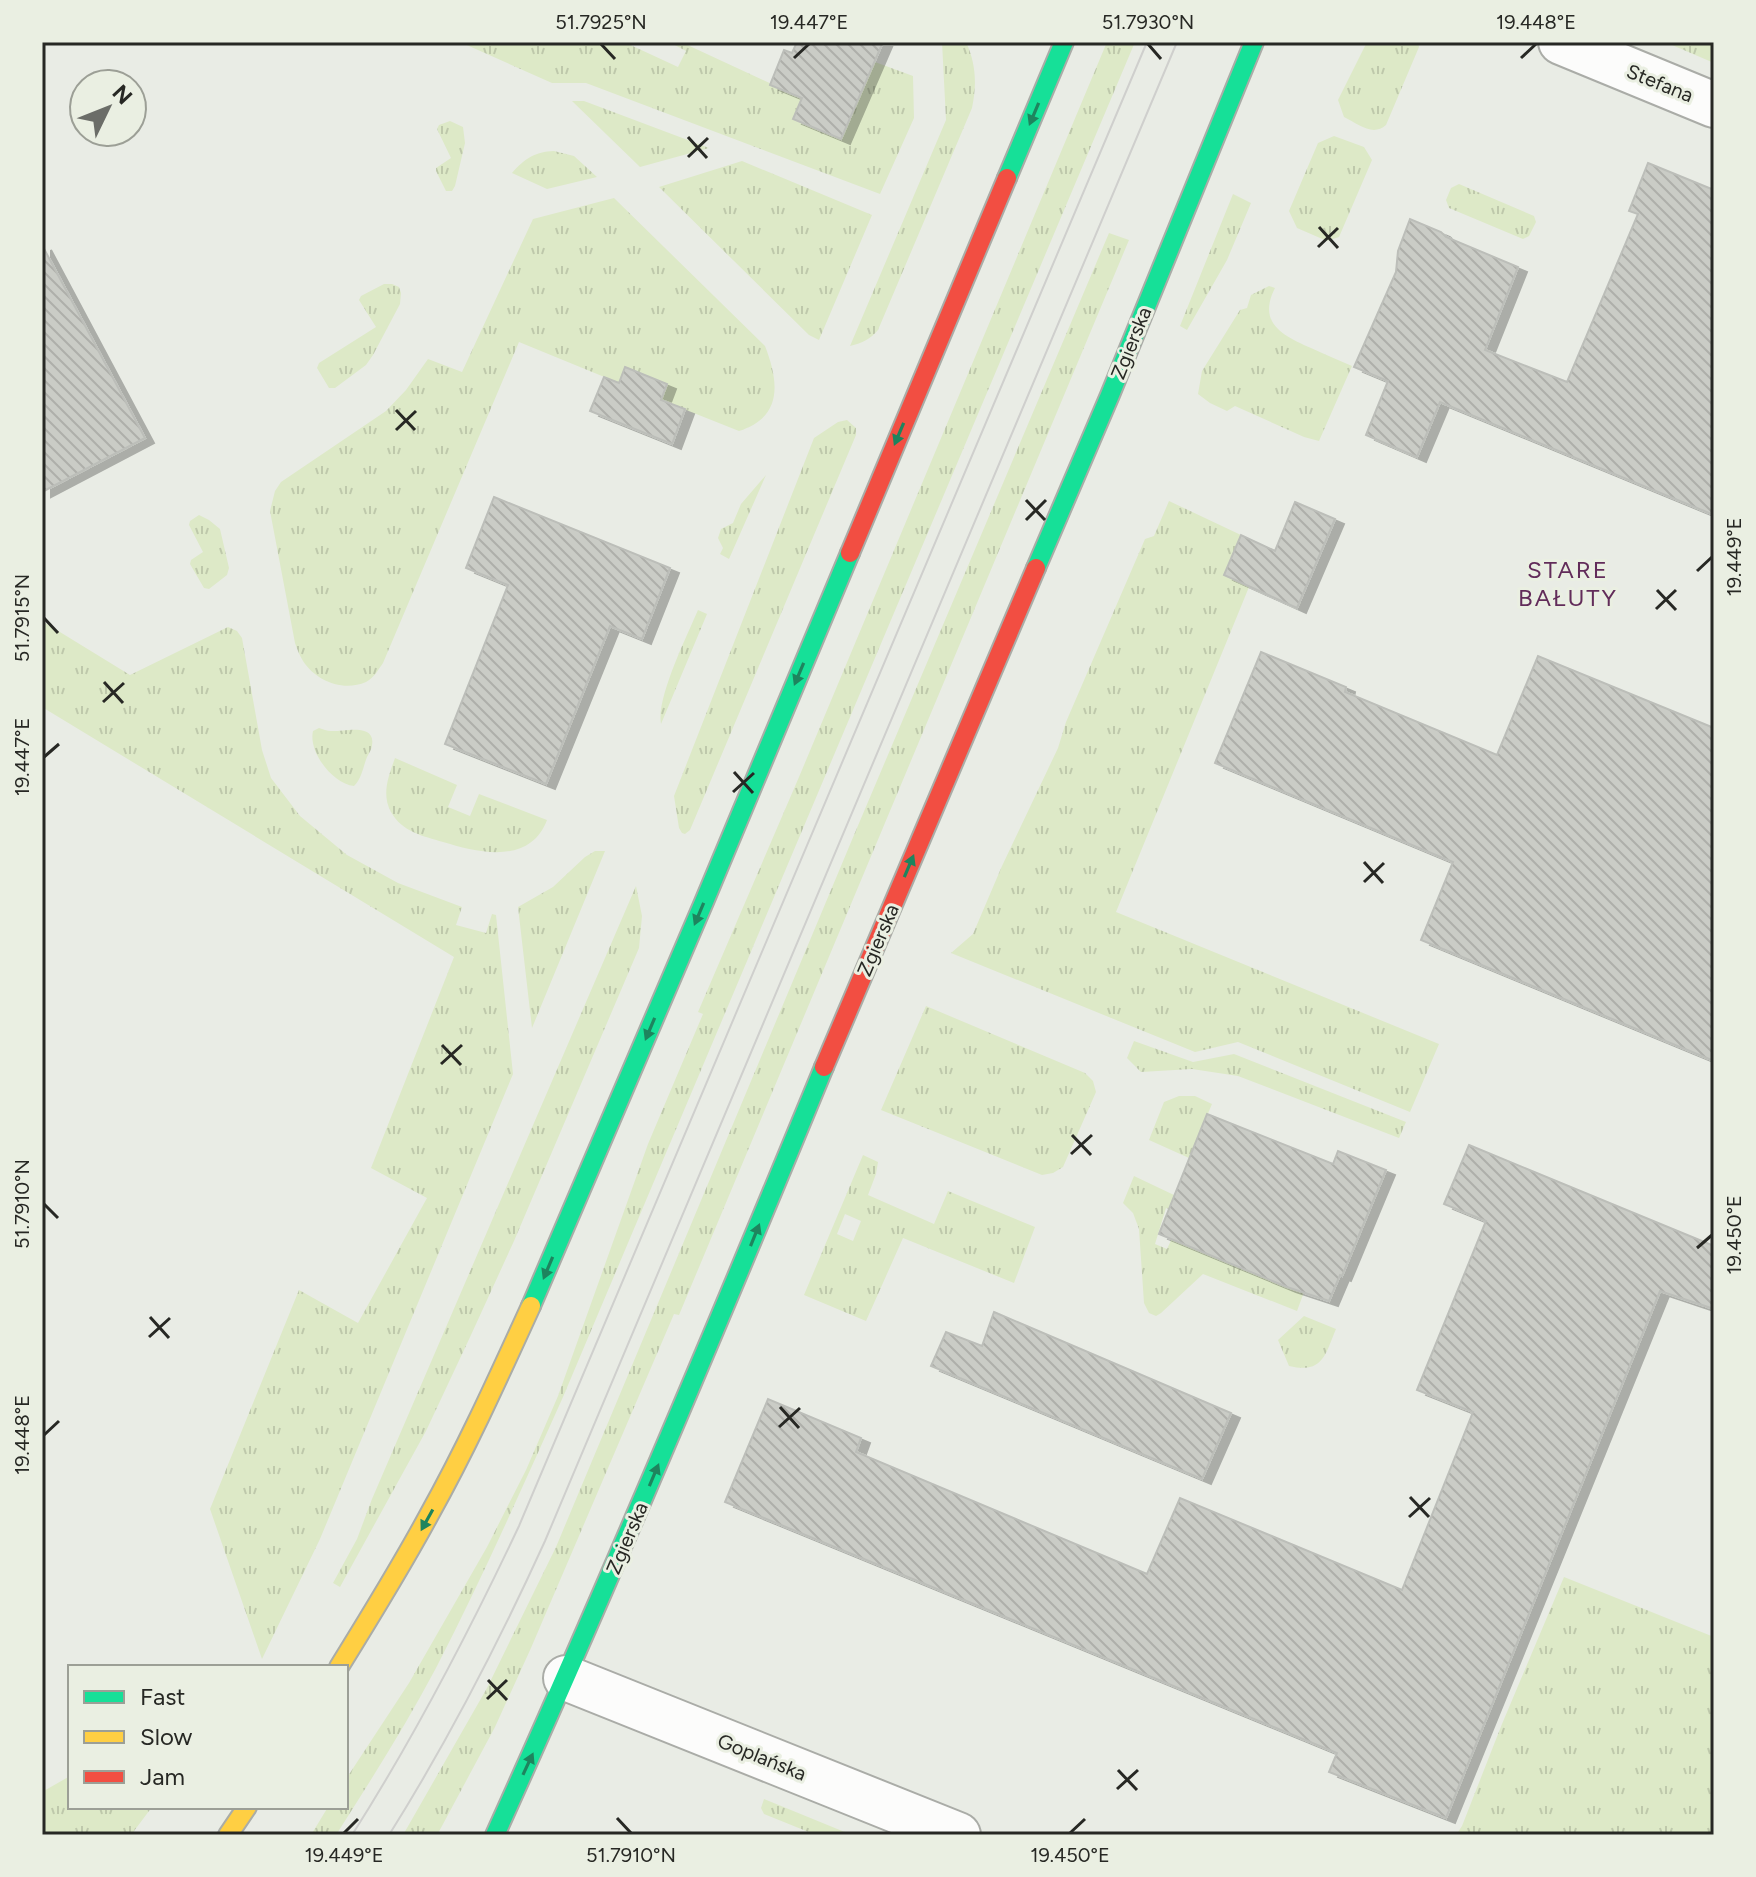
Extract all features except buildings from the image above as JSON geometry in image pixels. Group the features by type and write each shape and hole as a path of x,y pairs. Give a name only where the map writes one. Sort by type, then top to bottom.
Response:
{"main road":[{"path":"340,1665 429,1515 512,1353 1064,42"},
{"name":"Zgierska","path":"495,1835 707,1350 866,967 1110,395 1254,42"},
{"path":"228,1835 246,1809"}],"street":[{"name":"Stefana","path":"1561,42 1714,105"},
{"name":"Goplańska","path":"566,1678 958,1835"}],"green space":[{"path":"460,42 624,42 678,67 686,51 671,43 681,42 802,98 794,119 841,138 875,62 913,76 914,118 880,194 586,83 552,83"},
{"path":"942,42 966,42 975,74 972,108 878,330 859,344 850,346 946,120"},
{"path":"1107,42 1135,42 563,1397 501,1533 436,1668 336,1835 311,1835 327,1809 348,1809 348,1776 409,1683 487,1547 526,1470 558,1396 648,1144 703,1014 698,1012"},
{"path":"1367,42 1418,42 1419,47 1386,125 1376,130 1344,117 1338,100"},
{"path":"1665,42 1714,42 1714,63"},
{"path":"572,101 584,101 709,148 640,167"},
{"path":"450,121 463,127 465,143 455,186 452,191 446,191 436,168 451,158 437,129"},
{"path":"1334,136 1364,147 1372,160 1339,237 1327,241 1297,228 1289,211 1318,143"},
{"path":"554,151 574,156 597,177 547,189 512,173 531,157"},
{"path":"742,161 872,215 819,340 809,335 659,187"},
{"path":"1459,184 1534,216 1536,222 1529,236 1523,239 1449,208 1446,200 1451,188"},
{"path":"1233,194 1251,203 1227,260 1187,330 1180,326"},
{"path":"614,198 765,346 775,385 774,397 764,417 739,431 661,400 667,384 626,367 619,383 519,342 383,663 371,678 357,685 339,685 323,679 308,668 295,643 270,511 275,491 281,482 386,411 428,359 462,372 533,219"},
{"path":"1109,233 1129,240 679,1315 674,1314 495,1727 437,1835 403,1835 487,1688 556,1547"},
{"path":"384,284 399,287 400,304 366,365 335,388 329,388 317,368 319,363 376,327 359,300"},
{"path":"1269,286 1275,288 1269,310 1276,327 1291,338 1352,366 1319,441 1235,406 1227,411 1198,394 1202,371 1240,310 1247,308 1251,295"},
{"path":"847,420 856,428 856,435 690,830 682,833 674,796 814,438 838,422"},
{"path":"766,475 729,559 720,554 723,548 718,538 721,529 733,523 741,504"},
{"path":"1169,501 1241,535 1224,575 1249,587 1116,912 1439,1044 1410,1112 1238,1042 1195,1052 951,953 973,934 1058,748 1066,722 1145,539 1154,536"},
{"path":"199,515 220,529 229,568 227,575 209,589 204,588 190,564 203,552 189,525"},
{"path":"698,610 707,614 661,724 668,683"},
{"path":"42,621 130,675 228,627 237,631 242,638 262,750 271,778 300,816 347,855 398,883 462,907 456,925 486,933 492,914 496,915 513,1074 320,1539 262,1659 210,1509 299,1290 358,1323 427,1198 371,1168 454,957 42,707"},
{"path":"319,728 369,733 371,750 354,786 338,780 318,757 312,739 313,731"},
{"path":"395,758 457,785 448,807 470,816 479,794 547,820 529,844 502,852 472,850 421,835 401,824 388,805 387,785"},
{"path":"595,851 605,851 532,1028 518,907 553,887"},
{"path":"636,886 642,916 639,948 471,1335 426,1431 340,1587 333,1583 357,1539"},
{"path":"926,1006 1085,1073 1093,1081 1096,1092 1063,1167 1042,1175 881,1110"},
{"path":"1134,1041 1193,1062 1234,1054 1406,1122 1399,1138 1238,1076 1192,1069 1141,1072 1127,1058"},
{"path":"1179,1096 1195,1096 1212,1104 1189,1158 1149,1140 1164,1102"},
{"path":"863,1155 878,1162 868,1195 934,1224 948,1191 1035,1227 1014,1283 903,1238 866,1321 804,1295","holes":["845,1214 861,1221 853,1241 837,1234"]},
{"path":"1134,1176 1174,1195 1169,1209 1166,1208 1155,1244 1167,1249 1172,1238 1304,1292 1297,1311 1203,1274 1161,1313 1156,1316 1149,1313 1144,1303 1139,1229 1133,1213 1123,1203"},
{"path":"1304,1316 1336,1329 1325,1354 1316,1365 1300,1368 1289,1366 1278,1340"},
{"path":"1564,1577 1714,1637 1714,1835 1456,1835"},
{"path":"68,1777 68,1809 150,1809 131,1835 42,1835 42,1792"},
{"path":"764,1799 852,1835 816,1835 764,1814 761,1808"}],"tram line":[{"path":"352,1835 440,1683 519,1526 1147,42"},
{"path":"389,1835 472,1691 545,1541 1177,42"}],"traffic: fast":[{"path":"1007,178 1064,42"},
{"path":"1036,568 1254,42"},
{"path":"531,1306 850,553"},
{"path":"495,1835 663,1452 824,1067"}],"traffic: slow":[{"path":"340,1665 443,1489 531,1306"},
{"path":"228,1835 246,1809"}],"traffic: jam":[{"path":"850,553 1007,178"},
{"path":"824,1067 1036,568"}],"district":[{"name":"STARE BAŁUTY","path":"1568,583"}]}
